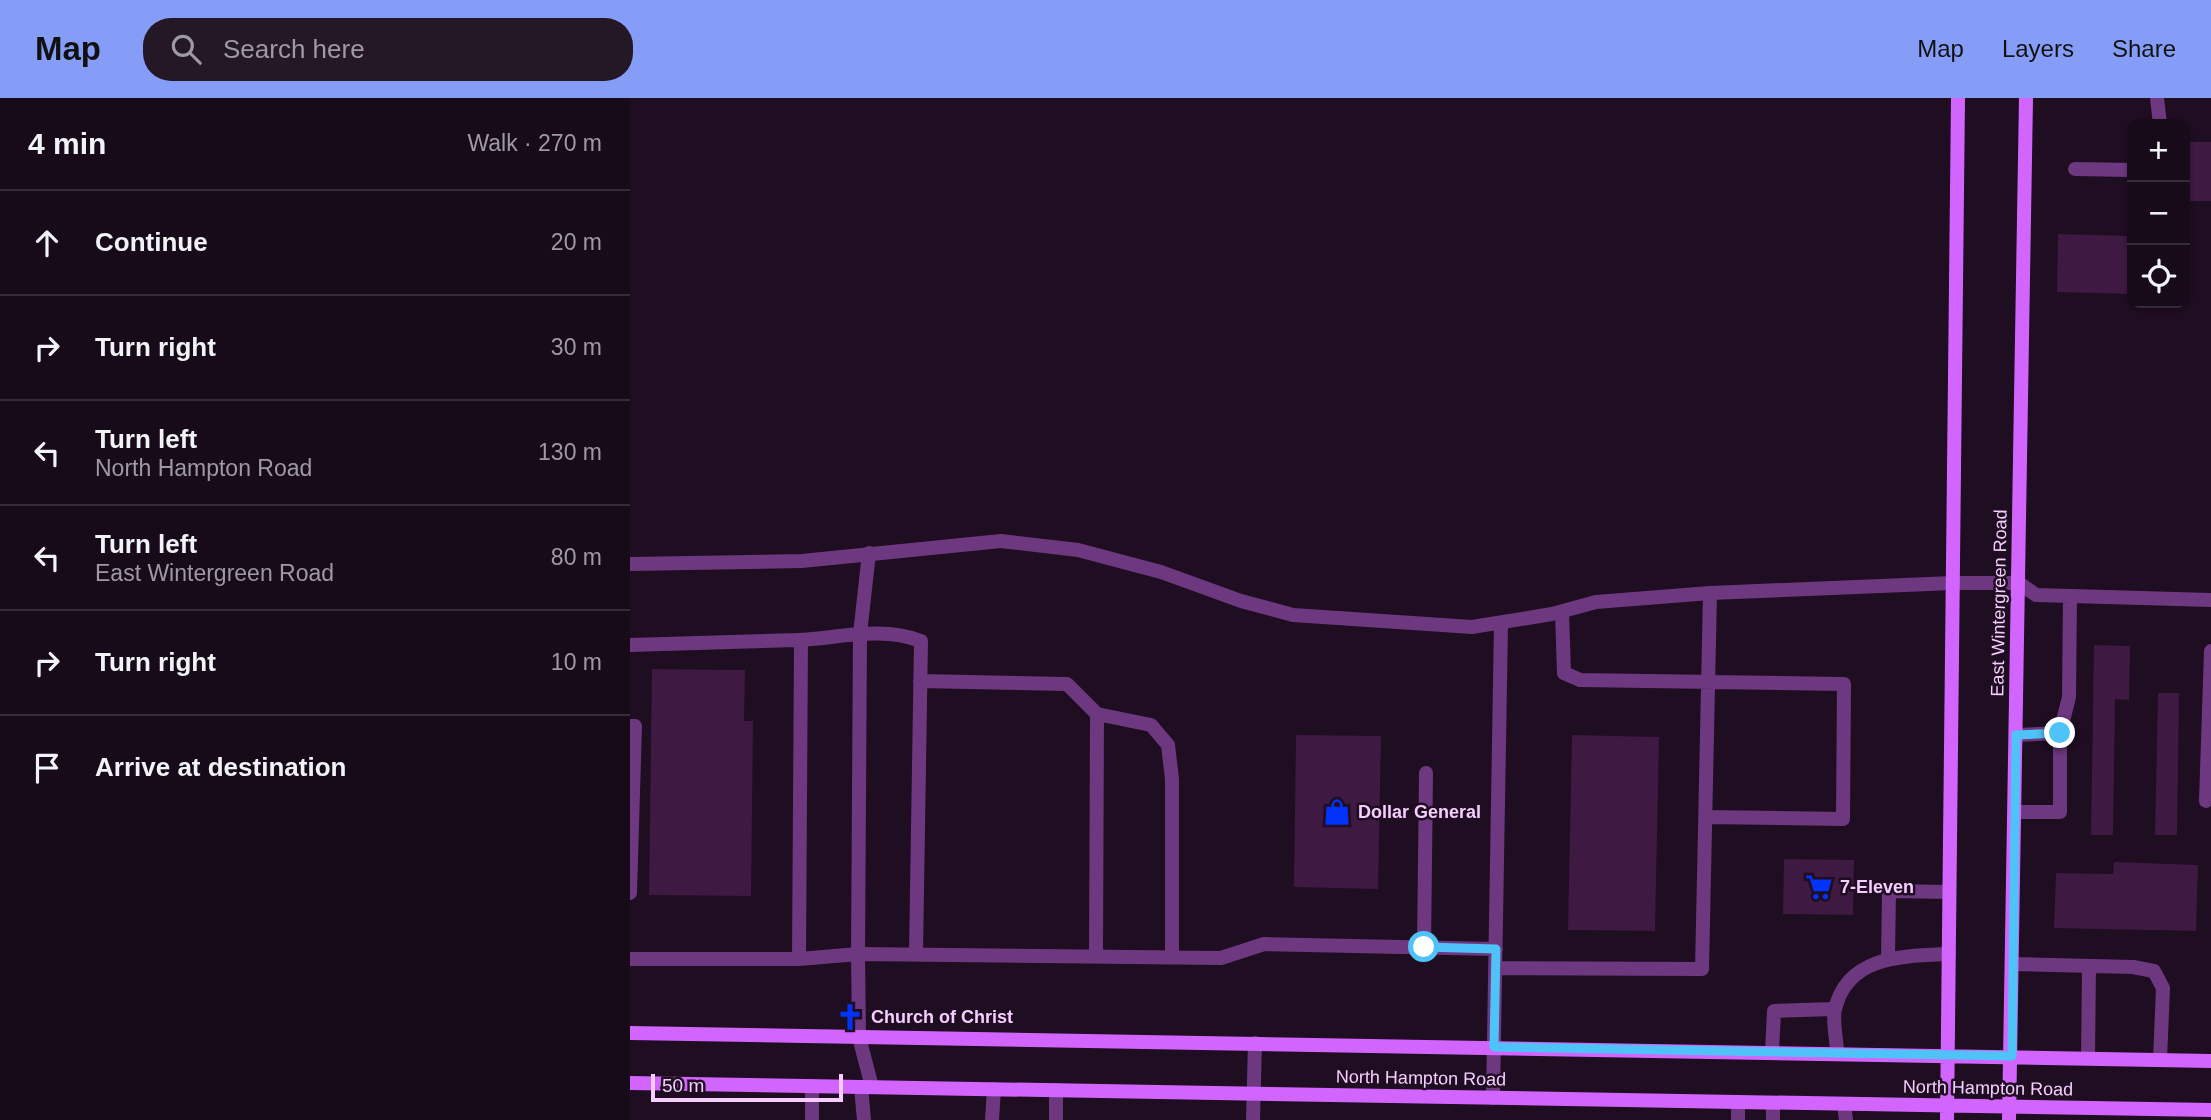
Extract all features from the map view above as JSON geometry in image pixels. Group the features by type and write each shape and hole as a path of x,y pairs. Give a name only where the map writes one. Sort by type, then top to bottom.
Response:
{"main road":[{"path":"1947,1113 1958,98"},
{"name":"East Wintergreen Road","path":"2009,1114 2026,98"},
{"name":"North Hampton Road","path":"630,1033 2211,1061"},
{"name":"North Hampton Road","path":"630,1083 1738,1102 1845,1113 2162,1115 2211,1110"}],"street":[{"path":"2157,98 2159,119"},
{"path":"2075,169 2127,170"},
{"path":"630,564 802,561 956,543 1001,541 1078,550 1161,572 1241,601 1293,615 1409,625 1472,627 1501,624 1596,602 1710,593 1953,583 2019,583 2036,594 2211,600"},
{"path":"863,1120 866,1087 859,1037 858,954 859,634 869,553"},
{"path":"1495,968 1702,969 1710,593"},
{"path":"2015,812 2060,812 2060,733 2070,697 2070,596"},
{"path":"1562,611 1564,673 1580,680 1844,684 1843,819 1706,817"},
{"path":"1493,1098 1501,624"},
{"path":"630,645 802,640 859,634 902,634 921,641 916,954"},
{"path":"799,959 802,640"},
{"path":"2206,801 2211,651"},
{"path":"920,681 1067,684 1097,714 1151,725 1168,745 1172,779 1172,957"},
{"path":"1096,956 1097,714"},
{"path":"630,726 635,726 630,893"},
{"path":"2016,735 2060,733"},
{"path":"1424,947 1426,773"},
{"path":"1888,957 1889,891 1949,892"},
{"path":"630,960 799,959 858,954 1221,958 1264,944 1496,949"},
{"path":"1837,1053 1835,1009 1852,976 1888,957 1949,954"},
{"path":"2013,964 2154,971 2163,988 2160,1060"},
{"path":"2088,1058 2090,966"},
{"path":"1772,1052 1774,1011 1835,1009"},
{"path":"1253,1120 1255,1043"},
{"path":"812,1086 812,1120"},
{"path":"992,1120 994,1089"},
{"path":"1056,1090 1056,1120"},
{"path":"1738,1102 1738,1120"},
{"path":"1773,1104 1773,1120"}],"building":[{"path":"2190,142 2211,142 2211,201 2190,201"},
{"path":"2058,234 2127,236 2127,294 2057,292"},
{"path":"2094,645 2130,646 2129,700 2115,699 2113,835 2091,835"},
{"path":"652,669 745,670 744,721 753,721 751,896 649,895"},
{"path":"2158,693 2179,693 2177,835 2155,835"},
{"name":"Dollar General","path":"1296,735 1381,736 1378,889 1294,887"},
{"path":"1572,735 1659,737 1655,931 1568,930"},
{"name":"7-Eleven","path":"1784,859 1854,860 1853,915 1783,914"},
{"path":"2114,862 2198,865 2196,931 2054,928 2056,873 2113,874"}],"place":[{"name":"Dollar General","path":"1337,812"},
{"name":"7-Eleven","path":"1819,887"},
{"name":"Church of Christ","path":"850,1017"}],"route":[{"path":"1424,947 1496,949 1494,1047 2012,1056 2016,735 2060,733"}]}
